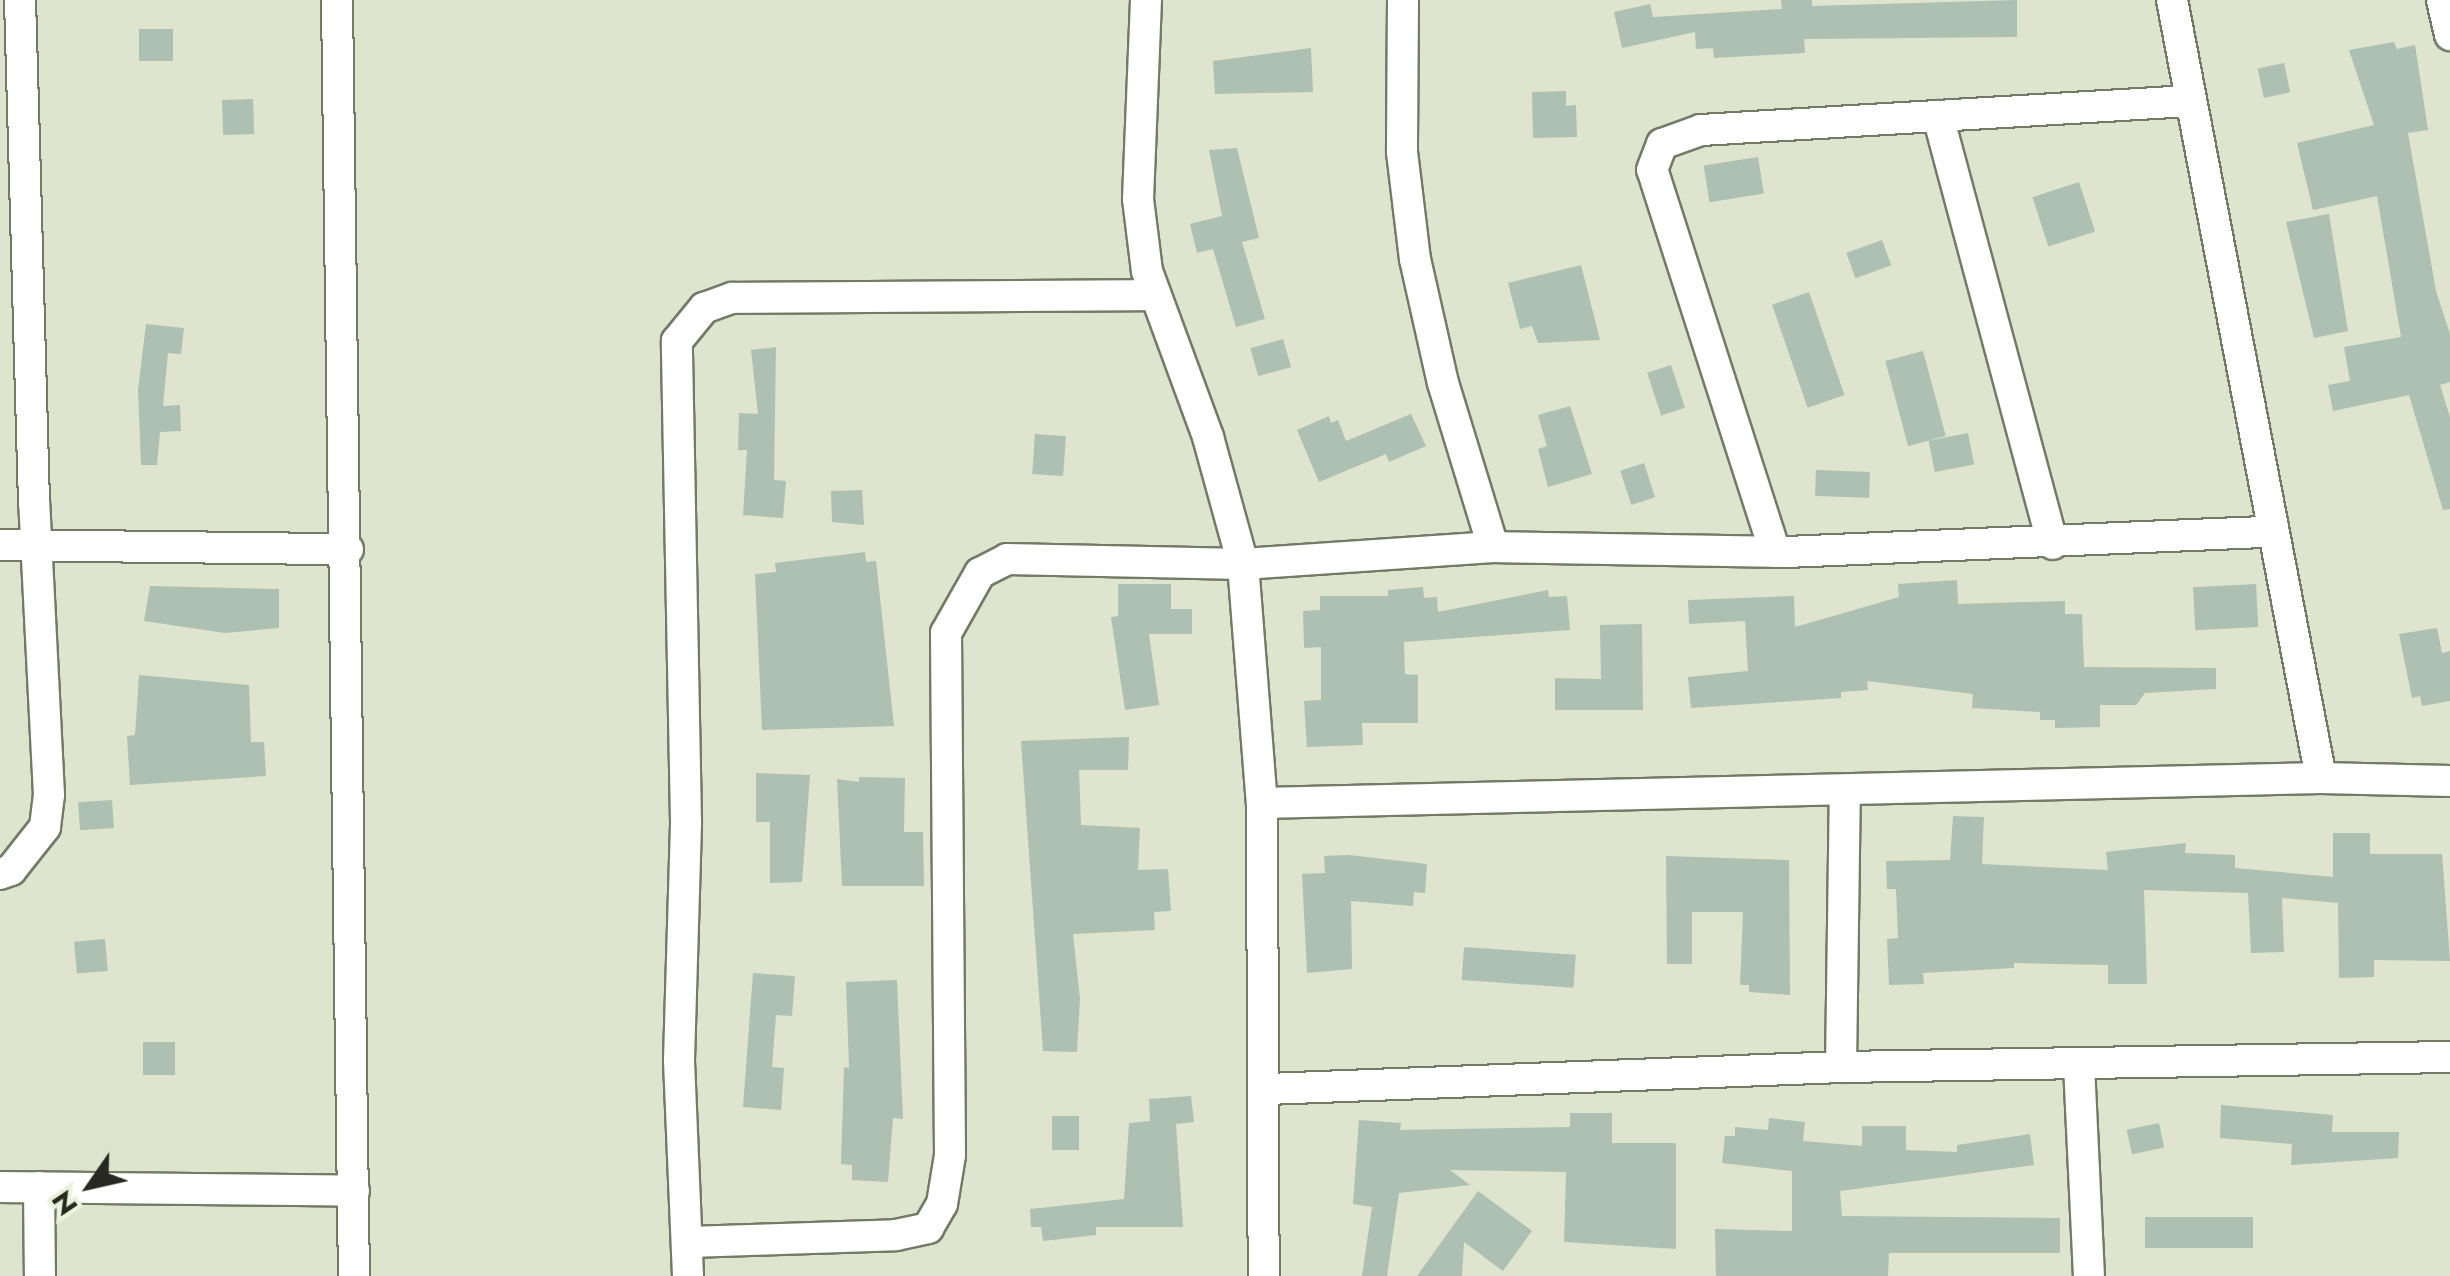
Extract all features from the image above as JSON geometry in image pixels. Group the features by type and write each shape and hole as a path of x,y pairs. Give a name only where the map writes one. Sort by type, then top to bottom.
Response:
{"street":[{"path":"0,874 11,870 45,827 50,794 13,240 20,0"},
{"path":"336,0 348,549 354,1276"},
{"path":"1146,0 1138,199 1154,294 1208,438 1243,564 1262,804 1264,1276"},
{"path":"1403,0 1402,152 1415,260 1443,383 1493,547"},
{"path":"2172,0 2186,101 2321,778"},
{"path":"2442,0 2450,35"},
{"path":"1775,552 1652,170 1662,144 1701,130 2186,101"},
{"path":"1938,116 2053,544"},
{"path":"688,1276 690,1242 678,1060 686,820 677,341 704,308 732,298 1154,294"},
{"path":"690,1242 896,1234 928,1228 942,1204 950,1156 946,632 980,572 1007,560 1243,564 1493,547 1775,552 2053,544 2270,532"},
{"path":"0,546 348,549"},
{"path":"1262,804 1846,793 2321,778 2450,781"},
{"path":"1841,1067 1846,793"},
{"path":"1266,1089 1841,1067 2450,1057"},
{"path":"2079,1065 2089,1276"},
{"path":"0,1187 354,1191"},
{"path":"39,1187 40,1276"}],"building":[{"path":"1781,0 1812,0 1812,6 2017,0 2017,37 1804,39 1805,53 1714,58 1713,48 1696,49 1695,32 1622,48 1614,12 1650,4 1653,17 1782,9"},
{"path":"139,29 173,29 173,61 139,61"},
{"path":"2394,42 2397,49 2415,45 2428,130 2408,133 2436,291 2450,334 2450,382 2440,385 2450,417 2450,509 2443,510 2409,395 2333,411 2328,385 2350,381 2344,347 2401,337 2377,196 2313,210 2297,143 2374,125 2349,50"},
{"path":"1311,48 1313,92 1215,94 1213,61"},
{"path":"2284,63 2290,92 2264,98 2258,69"},
{"path":"1566,91 1566,106 1576,105 1577,137 1533,138 1532,92"},
{"path":"253,99 254,134 223,135 222,100"},
{"path":"1237,148 1259,238 1242,242 1265,319 1236,327 1213,249 1197,253 1190,224 1222,216 1209,150"},
{"path":"1758,157 1764,194 1709,202 1704,166"},
{"path":"2079,182 2095,231 2048,247 2032,197"},
{"path":"2329,214 2348,331 2314,338 2286,222"},
{"path":"1882,240 1891,265 1856,278 1846,253"},
{"path":"1581,265 1600,340 1538,343 1532,326 1520,329 1508,283"},
{"path":"1809,292 1844,395 1808,408 1772,305"},
{"path":"146,324 184,328 181,354 168,353 163,406 180,405 181,431 160,432 157,465 141,465 138,390"},
{"path":"1283,339 1291,367 1258,376 1250,348"},
{"path":"776,347 774,480 786,481 783,518 743,515 747,450 738,450 739,413 758,414 751,350"},
{"path":"1923,351 1946,436 1908,446 1885,361"},
{"path":"1671,365 1685,408 1661,416 1647,373"},
{"path":"1570,406 1592,474 1548,487 1538,449 1547,446 1538,415"},
{"path":"1411,414 1426,446 1389,462 1386,454 1319,482 1297,430 1329,416 1331,423 1338,420 1346,441"},
{"path":"1968,433 1974,464 1935,472 1929,441"},
{"path":"1035,434 1066,436 1063,476 1032,474"},
{"path":"1644,463 1655,497 1631,505 1620,471"},
{"path":"1816,470 1870,472 1869,498 1815,496"},
{"path":"862,490 864,525 832,522 831,491"},
{"path":"865,552 866,562 876,561 894,726 762,730 755,574 776,572 775,563"},
{"path":"1957,580 1958,604 2065,601 2065,614 2082,614 2084,667 2216,668 2216,689 2145,693 2136,705 2100,705 2100,727 2055,728 2055,720 2040,720 2040,712 1972,708 1973,694 1867,681 1868,690 1841,692 1841,698 1691,708 1688,677 1748,671 1745,621 1689,624 1688,600 1794,596 1795,627 1899,597 1898,584"},
{"path":"1118,584 1171,584 1171,609 1192,609 1192,634 1149,634 1159,705 1125,710 1111,617 1118,616"},
{"path":"2256,584 2258,627 2195,630 2193,587"},
{"path":"150,586 279,589 279,628 225,633 144,621"},
{"path":"1423,587 1424,598 1437,597 1438,612 1548,590 1549,597 1567,596 1570,630 1404,642 1405,674 1418,675 1418,723 1362,723 1363,745 1307,747 1304,701 1321,700 1321,647 1304,648 1303,611 1320,610 1320,596 1388,596 1388,590"},
{"path":"1642,624 1643,710 1555,710 1555,678 1601,679 1600,625"},
{"path":"2437,628 2442,653 2450,651 2450,701 2422,706 2420,696 2412,698 2399,634"},
{"path":"139,675 249,685 251,742 264,742 266,776 130,785 127,736 135,735"},
{"path":"1129,737 1128,770 1079,770 1081,825 1140,828 1138,870 1168,869 1171,911 1154,912 1155,930 1073,934 1080,999 1077,1052 1043,1051 1021,741"},
{"path":"756,773 810,775 802,882 770,883 770,822 756,822"},
{"path":"859,777 905,778 904,832 923,832 924,886 842,886 837,779 859,782"},
{"path":"112,800 114,828 80,830 78,802"},
{"path":"1953,816 1984,817 1982,864 2108,870 2106,852 2186,843 2185,853 2235,855 2235,868 2333,877 2333,833 2370,833 2370,854 2442,854 2450,961 2374,960 2374,977 2339,978 2338,903 2282,898 2284,952 2251,953 2248,893 2144,890 2147,984 2108,984 2108,965 2014,963 2014,968 1923,973 1924,984 1889,985 1887,939 1898,938 1896,889 1887,889 1886,861 1950,860"},
{"path":"1324,856 1427,864 1425,893 1414,892 1413,906 1351,901 1352,969 1307,973 1302,874 1325,873"},
{"path":"1666,856 1789,860 1790,995 1749,992 1749,985 1740,985 1743,912 1692,912 1692,964 1667,964"},
{"path":"105,939 108,971 77,974 74,942"},
{"path":"1464,947 1576,955 1573,988 1462,980"},
{"path":"753,973 795,976 792,1016 776,1015 772,1067 784,1068 781,1110 743,1107"},
{"path":"897,980 903,1119 893,1118 888,1182 852,1180 852,1165 841,1164 844,1067 849,1068 846,982"},
{"path":"143,1042 175,1042 175,1075 143,1075"},
{"path":"1191,1096 1194,1122 1176,1124 1183,1227 1096,1227 1096,1235 1043,1241 1041,1227 1031,1227 1030,1209 1124,1199 1129,1123 1150,1121 1149,1099"},
{"path":"2221,1105 2333,1115 2332,1132 2399,1132 2398,1158 2291,1165 2292,1144 2220,1138"},
{"path":"1570,1113 1612,1113 1612,1143 1676,1143 1676,1249 1564,1242 1566,1172 1450,1170 1470,1185 1399,1193 1387,1276 1362,1276 1372,1207 1353,1204 1359,1120 1401,1123 1400,1130 1570,1127"},
{"path":"1052,1116 1079,1116 1079,1150 1052,1150"},
{"path":"1769,1118 1805,1122 1803,1141 1862,1146 1862,1126 1906,1126 1906,1150 1957,1152 1957,1145 2030,1134 2034,1165 1840,1191 1842,1216 2060,1218 2060,1253 1889,1253 1888,1276 1716,1276 1715,1229 1792,1231 1792,1171 1722,1163 1725,1136 1735,1136 1735,1127 1768,1130"},
{"path":"2159,1123 2164,1147 2132,1154 2127,1130"},
{"path":"1478,1191 1532,1231 1503,1271 1464,1242 1462,1276 1417,1276"},
{"path":"2145,1217 2253,1217 2253,1248 2145,1248"}]}
